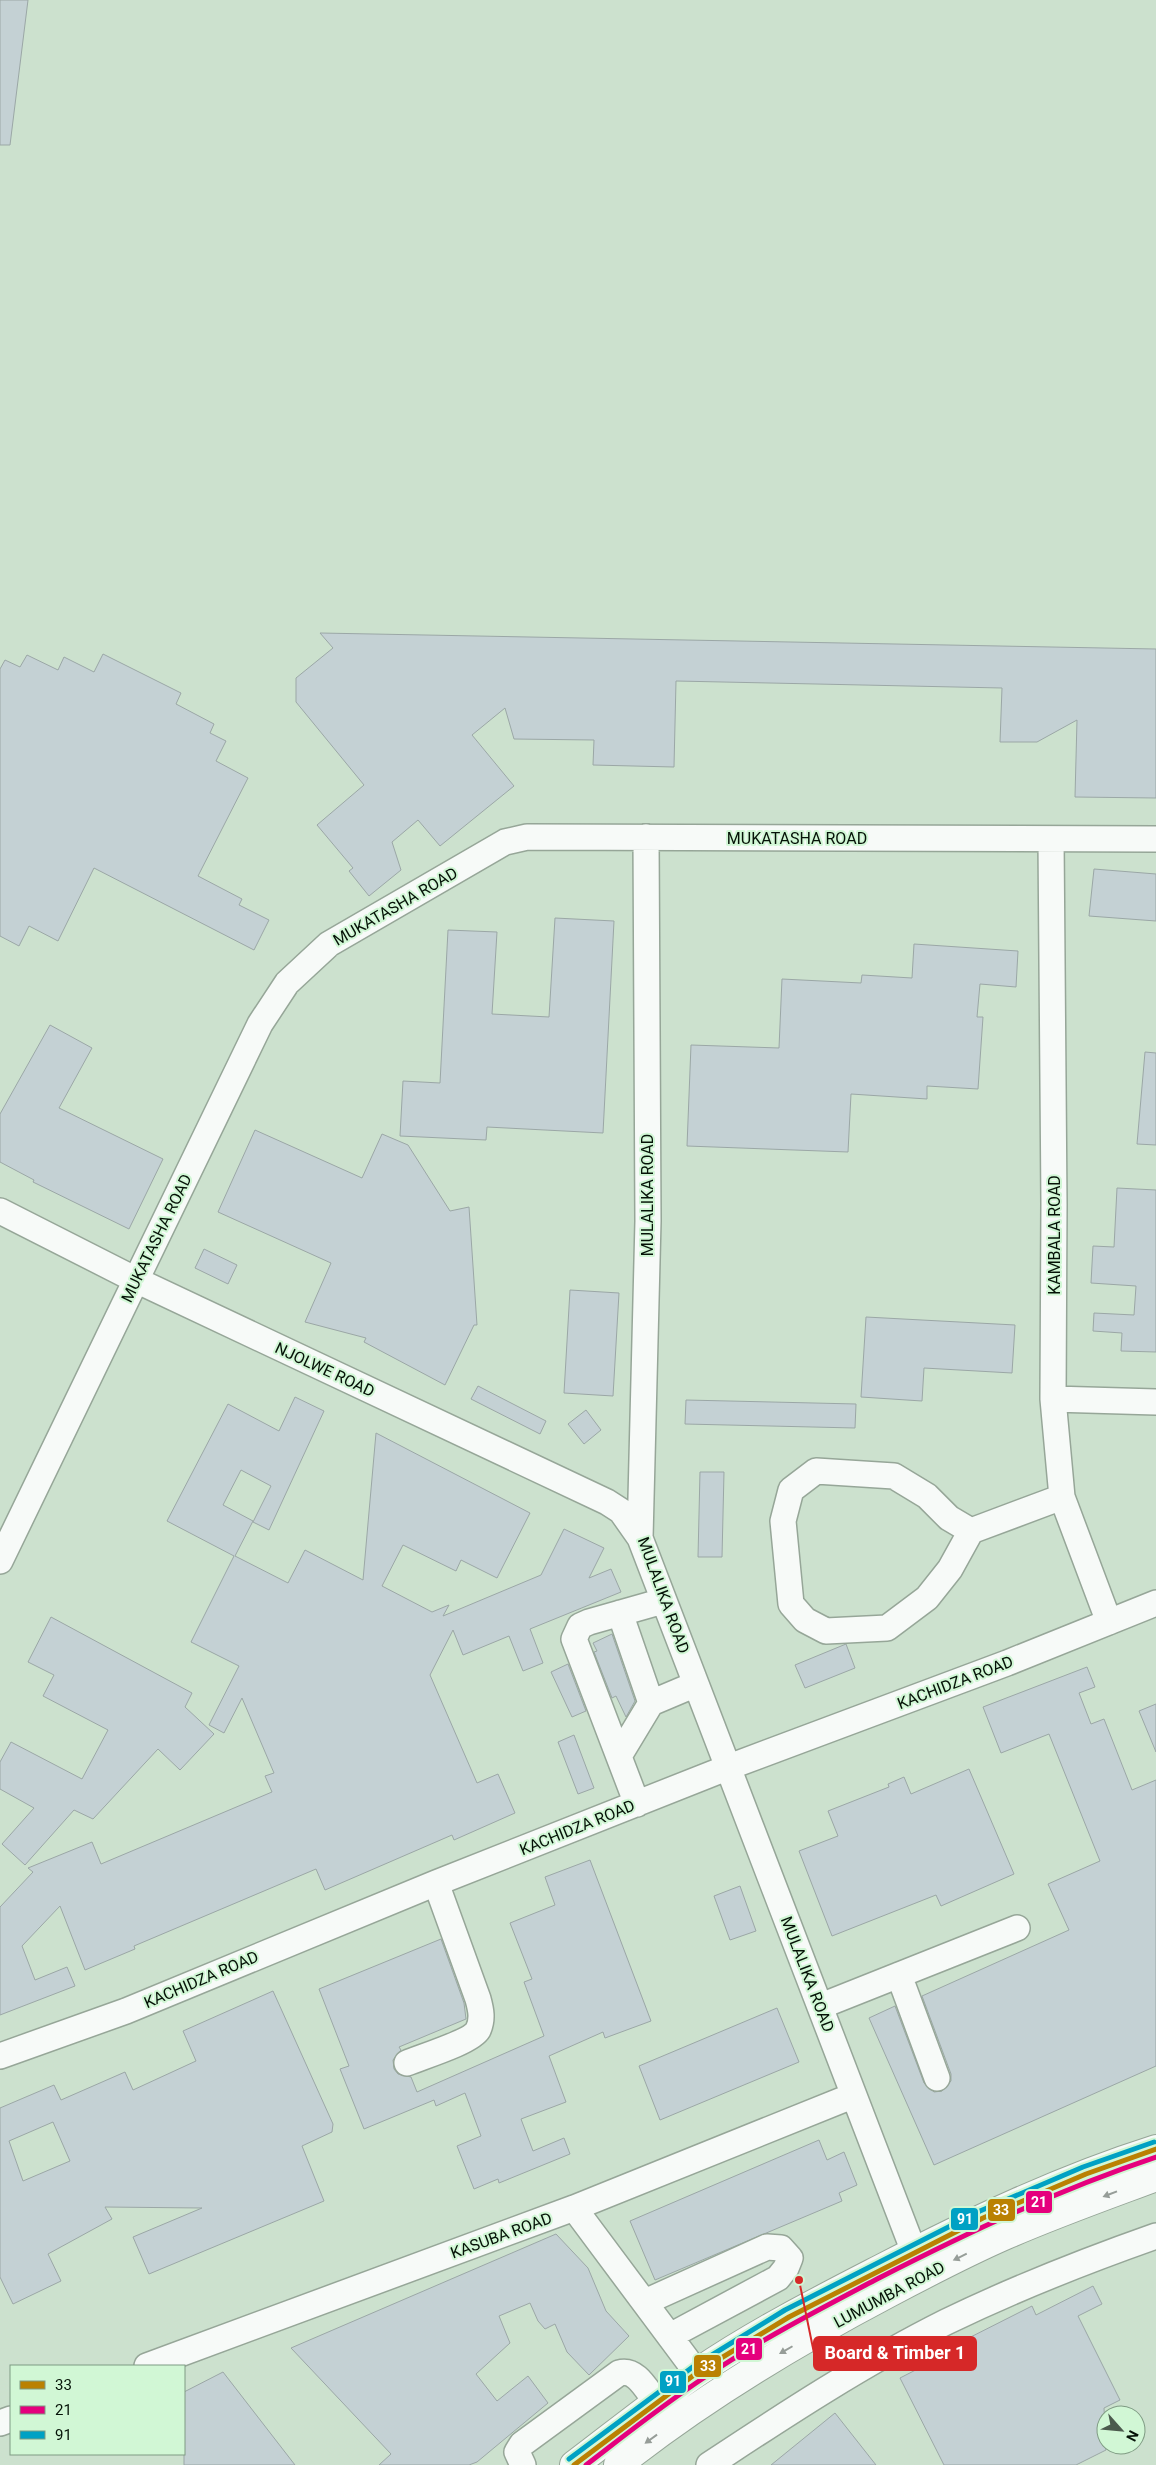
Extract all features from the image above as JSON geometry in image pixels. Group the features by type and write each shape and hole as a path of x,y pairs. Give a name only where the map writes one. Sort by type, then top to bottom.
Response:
{"main road":[{"name":"LUMUMBA ROAD","path":"618,2465 647,2442 765,2363 1020,2200 1105,2165 1156,2149"},
{"name":"LUMUMBA ROAD","path":"574,2465 697,2373 780,2321 918,2264 1003,2236 1156,2178"}],"street":[{"name":"MUKATASHA ROAD","path":"0,1561 260,1024 287,983 329,944 505,842 546,835 1156,839"},
{"name":"MULALIKA ROAD","path":"646,837 648,1221 640,1538 821,2006 852,2096 918,2264"},
{"name":"KAMBALA ROAD","path":"1051,839 1054,1204 1052,1399 1062,1497 1108,1622"},
{"name":"NJOLWE ROAD","path":"0,1212 136,1280 607,1502 621,1511 640,1538"},
{"path":"1052,1399 1156,1402"},
{"path":"971,1531 949,1518 927,1496 894,1476 816,1471 791,1490 783,1521 791,1604 805,1620 826,1631 887,1628 927,1598 950,1570 971,1531 1062,1497"},
{"path":"637,1804 574,1639 580,1626 663,1601"},
{"name":"KACHIDZA ROAD","path":"0,2056 126,2011 436,1883 729,1767 998,1666 1156,1603"},
{"path":"620,1613 651,1703"},
{"path":"619,1756 651,1703 696,1684"},
{"path":"406,2063 465,2040 477,2032 482,2016 478,1999 436,1883"},
{"path":"821,2006 1017,1928"},
{"path":"899,1975 937,2078"},
{"name":"KASUBA ROAD","path":"150,2365 574,2208 852,2096"},
{"path":"574,2208 697,2373"},
{"path":"709,2465 791,2410 944,2323 1017,2289 1156,2236"},
{"path":"645,2302 767,2247 781,2248 790,2258 786,2268 778,2278 670,2336"},
{"path":"523,2465 517,2452 522,2444 619,2373 626,2371 633,2373 657,2404"}],"building":[{"path":"0,0 28,0 10,145 0,145"},
{"path":"320,633 1156,649 1156,798 1075,797 1077,720 1037,742 1000,742 1002,688 676,681 674,767 593,765 594,740 514,739 505,708 472,735 514,786 440,846 418,820 392,842 401,870 369,896 349,871 353,868 317,825 364,785 296,702 296,678 333,648"},
{"path":"103,654 181,693 176,704 214,724 210,733 226,741 216,761 248,778 198,876 242,899 239,905 269,920 254,950 94,868 58,941 29,926 19,946 0,936 0,669 5,660 20,667 27,655 58,670 64,657 94,672"},
{"path":"1094,869 1156,874 1156,921 1089,916"},
{"path":"555,918 614,921 603,1133 487,1127 486,1140 400,1136 403,1081 440,1083 448,930 497,932 492,1014 549,1017"},
{"path":"914,944 1018,951 1016,987 980,984 977,1017 983,1017 978,1089 927,1086 927,1099 851,1094 848,1152 687,1146 691,1045 779,1048 782,979 861,983 862,975 912,978"},
{"path":"50,1025 92,1048 59,1108 163,1159 129,1229 33,1182 34,1180 0,1162 0,1114"},
{"path":"1145,1052 1156,1053 1156,1145 1137,1144"},
{"path":"255,1130 362,1178 382,1134 408,1145 450,1211 469,1207 477,1325 474,1325 445,1385 364,1342 366,1338 305,1322 331,1263 218,1212"},
{"path":"1117,1188 1156,1190 1156,1352 1121,1351 1122,1333 1093,1331 1094,1313 1134,1315 1136,1286 1091,1283 1093,1246 1114,1247"},
{"path":"204,1249 237,1265 228,1284 195,1268"},
{"path":"570,1290 619,1293 613,1396 564,1393"},
{"path":"866,1317 1015,1325 1012,1373 924,1368 922,1401 861,1397"},
{"path":"478,1386 546,1421 540,1434 471,1399"},
{"path":"295,1397 324,1411 269,1530 253,1522 271,1486 241,1470 223,1505 253,1521 235,1556 288,1583 305,1550 363,1580 376,1433 530,1513 497,1578 461,1560 456,1571 403,1545 382,1586 432,1612 449,1605 443,1616 541,1575 564,1529 604,1548 589,1578 611,1569 621,1592 530,1629 543,1663 523,1671 509,1636 463,1655 453,1630 430,1675 477,1783 498,1774 515,1813 454,1840 452,1835 325,1890 316,1869 134,1946 135,1949 85,1970 60,1906 22,1946 35,1980 67,1967 75,1986 0,2015 0,1907 33,1872 28,1868 92,1842 101,1864 272,1792 265,1776 274,1773 242,1698 224,1733 209,1725 239,1666 191,1642 234,1556 167,1521 228,1404 279,1431"},
{"path":"686,1400 856,1404 855,1428 685,1424"},
{"path":"586,1410 601,1430 584,1444 568,1424"},
{"path":"700,1472 724,1472 722,1557 698,1557"},
{"path":"51,1617 192,1693 185,1707 214,1734 180,1770 158,1749 93,1819 74,1810 25,1865 2,1844 34,1808 0,1789 0,1762 11,1742 82,1779 108,1730 43,1696 54,1675 28,1662"},
{"path":"612,1634 635,1701 626,1717 616,1696 612,1698 594,1652 597,1651 593,1643"},
{"path":"846,1644 855,1668 805,1688 795,1665"},
{"path":"568,1664 586,1711 572,1717 551,1672"},
{"path":"1087,1667 1095,1687 1079,1693 1091,1724 1104,1719 1132,1790 1156,1780 1156,2066 934,2165 869,2018 895,2006 924,2083 934,2092 942,2091 951,2081 951,2074 922,1996 1069,1930 1048,1884 1100,1861 1049,1734 1001,1753 983,1707"},
{"path":"1156,1704 1156,1752 1139,1711"},
{"path":"574,1735 594,1788 578,1794 558,1742"},
{"path":"969,1769 1014,1874 941,1906 936,1895 832,1936 799,1851 838,1836 828,1811 889,1787 888,1784 904,1777 911,1794"},
{"path":"590,1860 651,2021 605,2038 603,2032 549,2056 566,2102 521,2119 533,2151 564,2138 570,2154 499,2183 498,2179 474,2189 457,2146 481,2136 465,2093 436,2106 434,2100 364,2129 340,2069 349,2066 319,1989 441,1939 464,2003 466,2019 399,2047 401,2050 393,2060 394,2069 398,2074 411,2077 417,2092 544,2036 524,1982 532,1979 510,1923 555,1905 545,1877"},
{"path":"740,1886 756,1931 730,1940 714,1896"},
{"path":"273,1991 333,2124 332,2132 302,2146 324,2201 149,2274 133,2237 202,2208 105,2207 112,2219 48,2254 61,2281 13,2304 0,2277 0,2108 54,2085 61,2100 125,2072 133,2090 196,2061 183,2031","holes":["53,2122 70,2161 23,2181 9,2141"]},
{"path":"777,2008 799,2062 660,2120 639,2066"},
{"path":"819,2140 827,2160 844,2152 857,2185 839,2193 842,2201 655,2280 630,2221"},
{"path":"556,2234 588,2268 606,2311 629,2336 589,2375 567,2352 555,2324 545,2329 538,2321 530,2303 499,2316 510,2343 476,2374 497,2401 528,2376 548,2403 477,2462 469,2465 379,2465 391,2454 291,2348"},
{"path":"1093,2286 1102,2304 1078,2316 1120,2400 1110,2405 1096,2405 1096,2455 1076,2465 944,2465 900,2378 943,2356 941,2352 1032,2306 1036,2315"},
{"path":"223,2372 295,2465 184,2465 185,2391"},
{"path":"835,2413 876,2465 771,2465"}],"transit line":[{"name":"91","path":"569,2459 694,2366 785,2310 980,2211 1083,2167 1154,2142"},
{"name":"33","path":"574,2465 698,2372 789,2317 983,2218 1086,2174 1156,2149"},
{"name":"21","path":"586,2465 705,2377 747,2350 813,2313 879,2278 1015,2212 1085,2183 1156,2157"}],"place":[{"name":"Board & Timber 1","path":"799,2280"}]}
